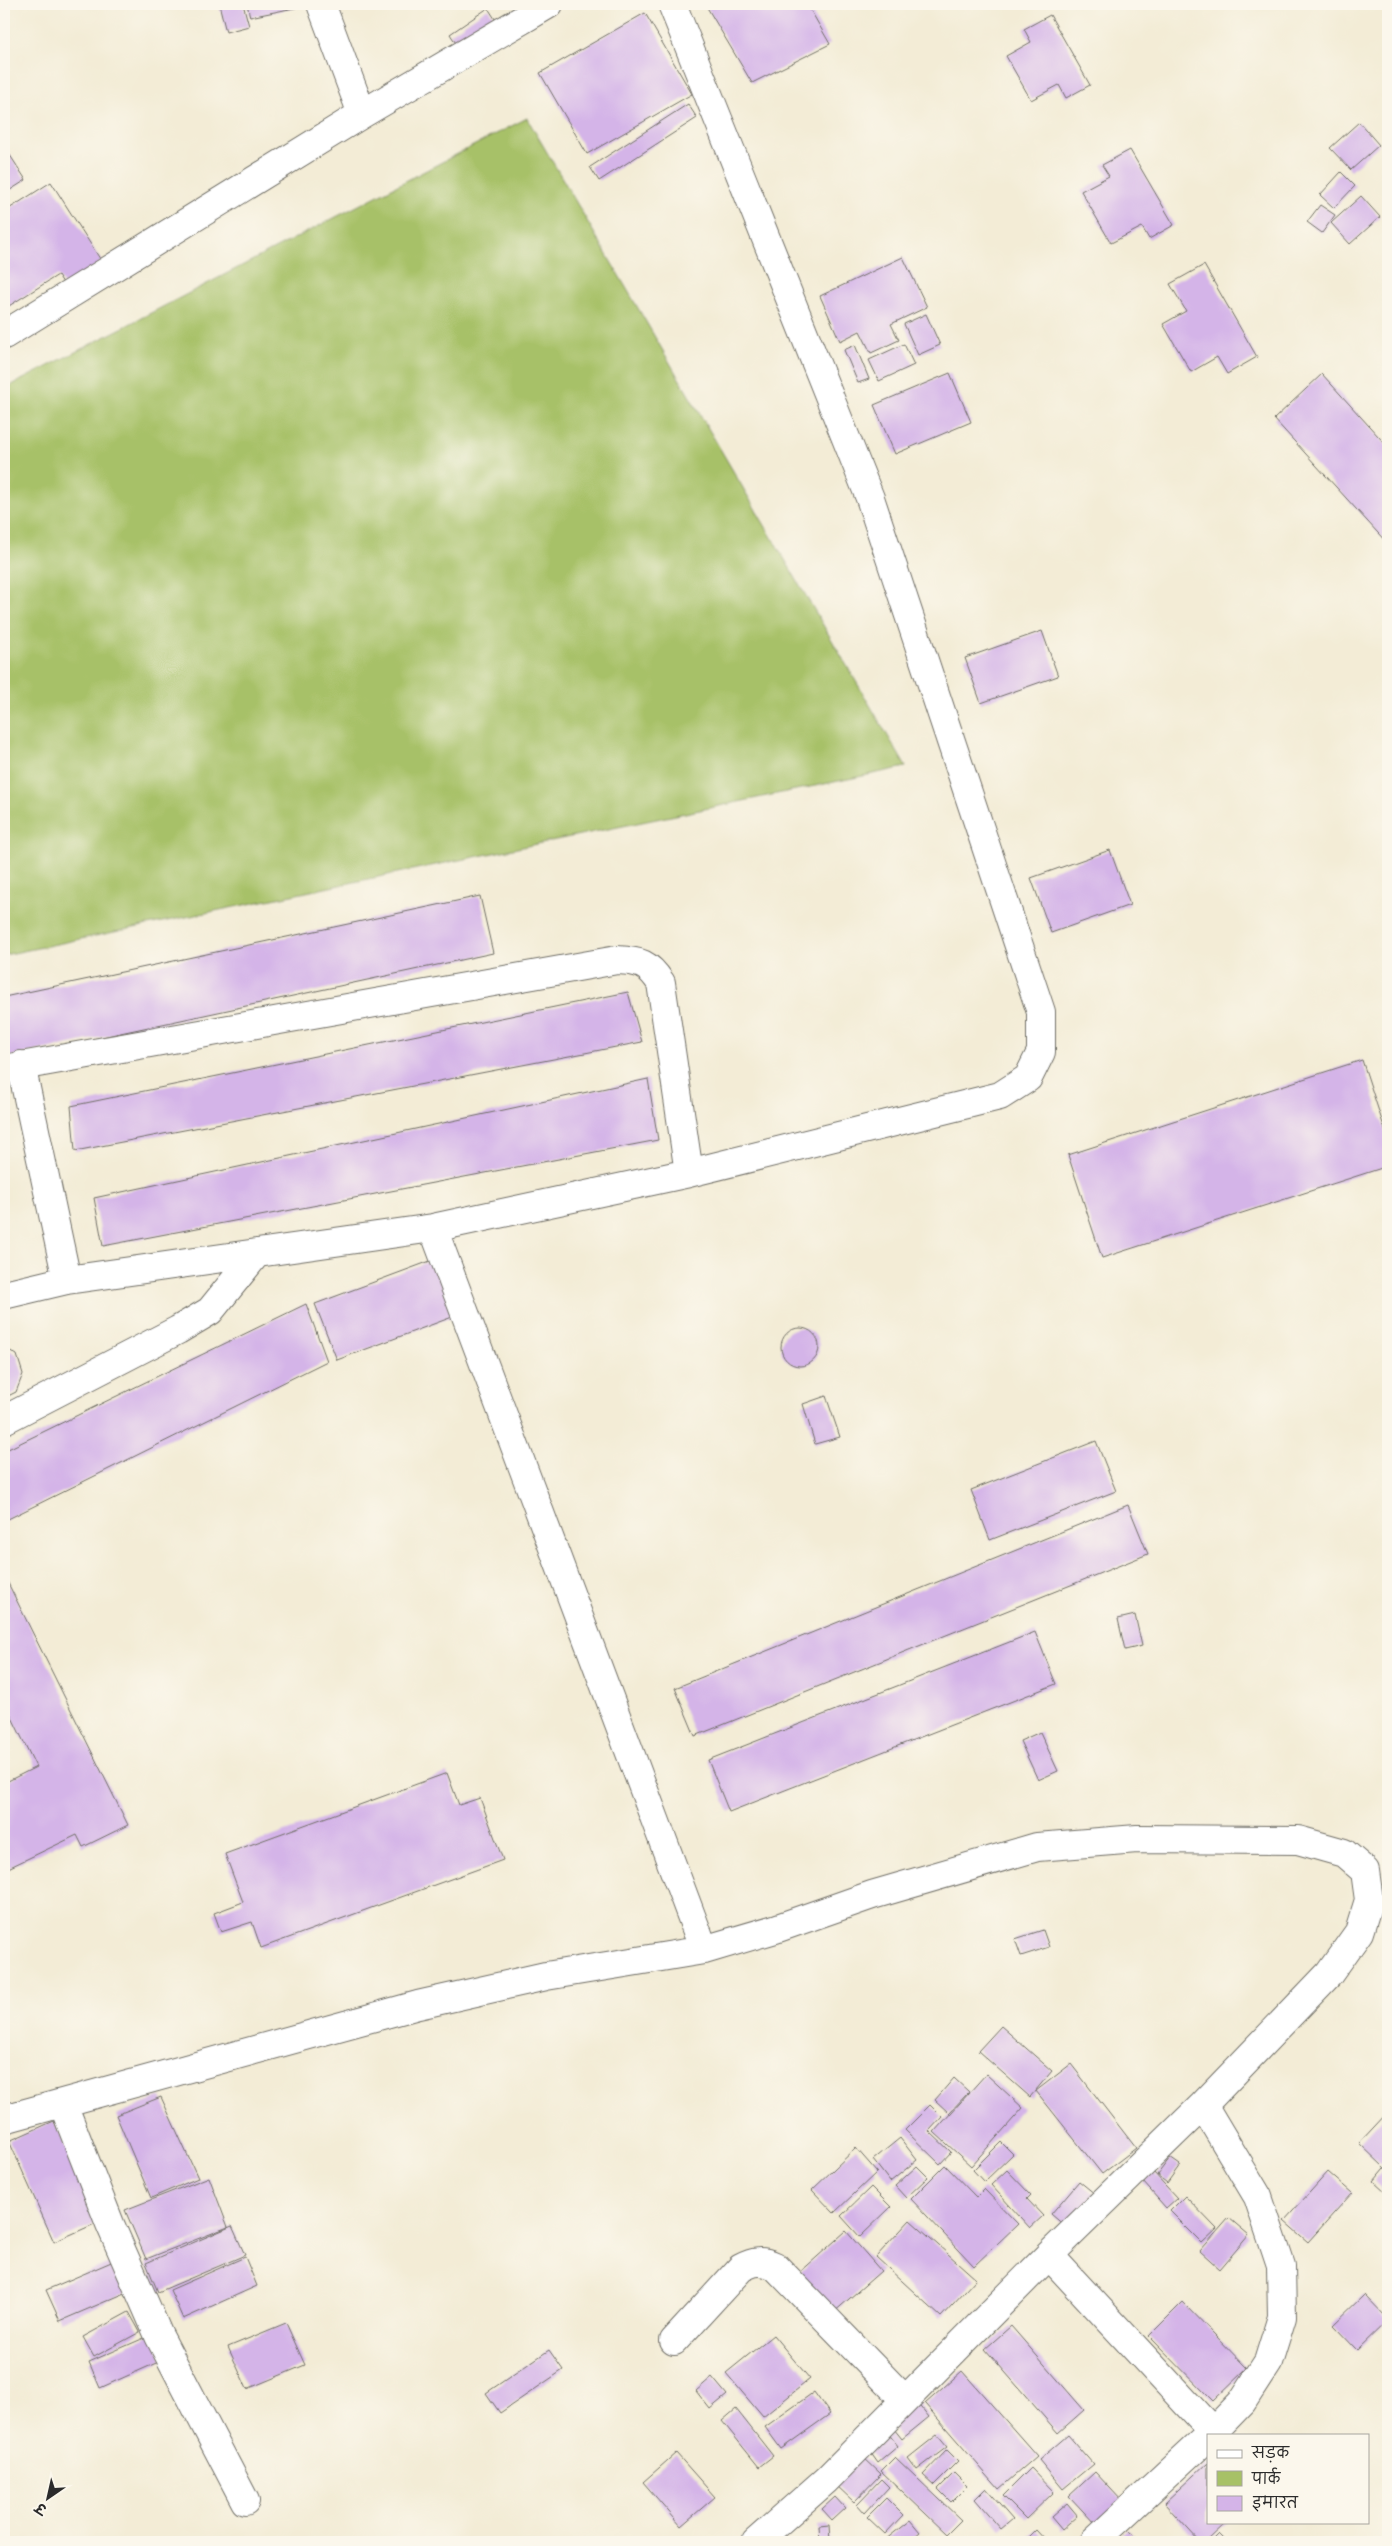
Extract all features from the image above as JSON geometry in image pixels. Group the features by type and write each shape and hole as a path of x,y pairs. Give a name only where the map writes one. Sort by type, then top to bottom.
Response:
{"street":[{"path":"321,4 362,114"},
{"path":"4,335 362,114 549,4"},
{"path":"4,1295 67,1280 433,1228 689,1173 1000,1096 1028,1078 1041,1052 1041,1012 870,498 672,4"},
{"path":"67,1280 12,1067 617,960 636,961 652,968 661,983 689,1173"},
{"path":"433,1228 704,1950"},
{"path":"4,1420 178,1330 210,1311 257,1253"},
{"path":"4,2119 418,2005 546,1976 704,1950 775,1929 872,1895 1037,1847 1137,1839 1298,1840 1344,1853 1364,1871 1369,1900 1359,1932 1329,1974 1203,2105 1049,2255 826,2480 756,2542"},
{"path":"63,2104 110,2224 159,2336 246,2501"},
{"path":"1049,2255 1210,2434 1242,2402 1268,2362 1282,2317 1282,2266 1258,2197 1203,2105"},
{"path":"674,2340 741,2268 752,2262 767,2262 775,2266 905,2400"},
{"path":"1094,2542 1207,2437"}],"green space":[{"path":"527,118 906,767 4,955 4,389"}],"building":[{"path":"219,4 243,4 249,26 226,32"},
{"path":"247,4 304,4 304,6 250,17"},
{"path":"705,4 807,4 830,44 752,83"},
{"path":"488,8 497,22 459,48 450,34"},
{"path":"645,13 692,94 587,154 540,73"},
{"path":"1050,15 1090,85 1066,98 1059,85 1031,100 1006,56 1031,42 1024,29"},
{"path":"688,104 697,118 599,181 590,167"},
{"path":"1359,122 1379,145 1351,170 1330,148"},
{"path":"4,146 26,180 4,194"},
{"path":"1130,150 1174,225 1149,239 1142,227 1111,243 1081,191 1109,176 1102,165"},
{"path":"1341,172 1355,186 1334,208 1320,195"},
{"path":"51,182 102,262 65,286 58,275 4,309 4,212"},
{"path":"1361,196 1380,217 1350,244 1331,223"},
{"path":"1320,205 1335,215 1322,233 1307,222"},
{"path":"903,257 927,307 891,324 899,340 871,353 860,331 840,341 820,296"},
{"path":"1204,265 1257,357 1227,374 1217,357 1191,372 1163,324 1186,311 1170,284"},
{"path":"926,314 940,345 918,355 904,324"},
{"path":"904,344 914,365 879,381 869,360"},
{"path":"855,345 869,379 858,383 844,350"},
{"path":"950,373 971,422 895,454 874,405"},
{"path":"1322,374 1388,447 1388,544 1274,419"},
{"path":"1042,631 1058,676 981,703 965,658"},
{"path":"1110,850 1130,905 1051,933 1031,878"},
{"path":"480,896 493,953 4,1058 4,997"},
{"path":"628,992 642,1042 75,1151 71,1106"},
{"path":"1362,1060 1388,1139 1388,1166 1102,1258 1068,1155"},
{"path":"648,1079 658,1140 103,1246 94,1198"},
{"path":"441,1257 463,1313 337,1360 315,1304"},
{"path":"306,1304 327,1361 4,1521 4,1451"},
{"path":"800,1328 813,1334 819,1347 813,1360 800,1366 787,1360 781,1347 787,1334"},
{"path":"4,1347 17,1355 23,1374 16,1392 4,1398"},
{"path":"826,1396 840,1437 815,1444 803,1404"},
{"path":"1096,1441 1116,1491 990,1540 971,1490"},
{"path":"1128,1505 1148,1554 695,1736 675,1688"},
{"path":"4,1575 128,1825 83,1847 77,1835 4,1870 4,1783 36,1767 4,1701"},
{"path":"1135,1615 1142,1646 1125,1650 1118,1619"},
{"path":"1035,1632 1056,1684 729,1812 708,1760"},
{"path":"1040,1732 1058,1771 1038,1780 1020,1741"},
{"path":"447,1773 459,1805 480,1798 503,1860 261,1948 252,1922 221,1932 214,1913 243,1902 225,1854"},
{"path":"1043,1930 1049,1947 1021,1956 1015,1939"},
{"path":"1001,2026 1052,2071 1030,2097 978,2051"},
{"path":"1071,2064 1136,2148 1102,2174 1036,2091"},
{"path":"986,2074 1023,2108 971,2166 934,2132"},
{"path":"954,2078 969,2092 949,2113 935,2100"},
{"path":"161,2097 198,2178 151,2198 116,2115"},
{"path":"930,2105 942,2117 929,2131 951,2152 940,2164 905,2130"},
{"path":"1388,2112 1388,2190 1386,2192 1374,2181 1385,2168 1359,2143"},
{"path":"54,2121 99,2222 54,2242 9,2141"},
{"path":"900,2138 917,2160 890,2182 873,2160"},
{"path":"1001,2142 1013,2154 984,2182 973,2170"},
{"path":"856,2148 877,2172 834,2213 812,2190"},
{"path":"1170,2158 1180,2165 1167,2183 1157,2175"},
{"path":"945,2165 976,2197 984,2189 1018,2224 974,2266 911,2199"},
{"path":"917,2166 928,2177 906,2198 895,2186"},
{"path":"1007,2170 1031,2195 1027,2199 1043,2216 1030,2228 991,2185"},
{"path":"1153,2172 1177,2198 1166,2208 1143,2182"},
{"path":"1328,2172 1352,2193 1308,2242 1284,2221"},
{"path":"209,2177 228,2227 146,2259 125,2210"},
{"path":"1079,2181 1095,2194 1066,2227 1051,2214"},
{"path":"871,2187 891,2207 860,2237 841,2216"},
{"path":"1185,2196 1217,2229 1202,2243 1170,2211"},
{"path":"1229,2218 1249,2235 1220,2269 1200,2251"},
{"path":"910,2220 976,2279 941,2317 876,2257"},
{"path":"232,2226 245,2255 158,2292 146,2263"},
{"path":"846,2231 881,2271 833,2313 798,2274"},
{"path":"245,2257 257,2286 183,2319 170,2290"},
{"path":"116,2260 130,2291 60,2321 46,2290"},
{"path":"1364,2295 1388,2320 1357,2350 1333,2325"},
{"path":"1183,2302 1247,2368 1213,2401 1149,2336"},
{"path":"129,2312 140,2332 94,2357 83,2337"},
{"path":"286,2323 305,2365 247,2389 228,2347"},
{"path":"1011,2326 1084,2410 1058,2433 985,2349"},
{"path":"151,2335 163,2360 100,2388 89,2362"},
{"path":"773,2335 810,2379 763,2417 726,2373"},
{"path":"549,2350 563,2370 500,2413 486,2393"},
{"path":"962,2371 1037,2456 999,2489 925,2404"},
{"path":"712,2377 727,2395 710,2409 696,2391"},
{"path":"814,2392 830,2414 781,2449 765,2427"},
{"path":"917,2402 929,2417 902,2439 890,2424"},
{"path":"736,2409 773,2456 759,2467 722,2421"},
{"path":"888,2433 898,2446 878,2463 868,2449"},
{"path":"937,2435 947,2447 917,2470 908,2458"},
{"path":"1068,2435 1093,2464 1063,2489 1039,2460"},
{"path":"947,2450 958,2461 934,2485 923,2475"},
{"path":"676,2453 715,2497 681,2526 643,2482"},
{"path":"862,2456 881,2474 854,2502 835,2484"},
{"path":"895,2457 961,2520 947,2534 881,2471"},
{"path":"1207,2463 1207,2524 1225,2524 1206,2542 1200,2542 1164,2503"},
{"path":"1031,2468 1054,2492 1026,2519 1003,2496"},
{"path":"1095,2472 1123,2502 1097,2526 1069,2496"},
{"path":"954,2473 967,2486 951,2502 938,2489"},
{"path":"881,2479 889,2487 865,2513 857,2504"},
{"path":"986,2488 1013,2519 1001,2529 975,2499"},
{"path":"835,2497 845,2508 832,2520 822,2509"},
{"path":"886,2498 903,2515 885,2534 867,2517"},
{"path":"1067,2503 1078,2516 1062,2530 1051,2517"},
{"path":"910,2520 920,2532 908,2542 887,2542 885,2540"},
{"path":"829,2525 830,2542 820,2542 819,2526"},
{"path":"1126,2529 1143,2542 1115,2542"},
{"path":"1036,2530 1047,2542 1024,2542"},
{"path":"1219,2534 1227,2542 1211,2542"},
{"path":"923,2536 928,2542 915,2542"}]}
